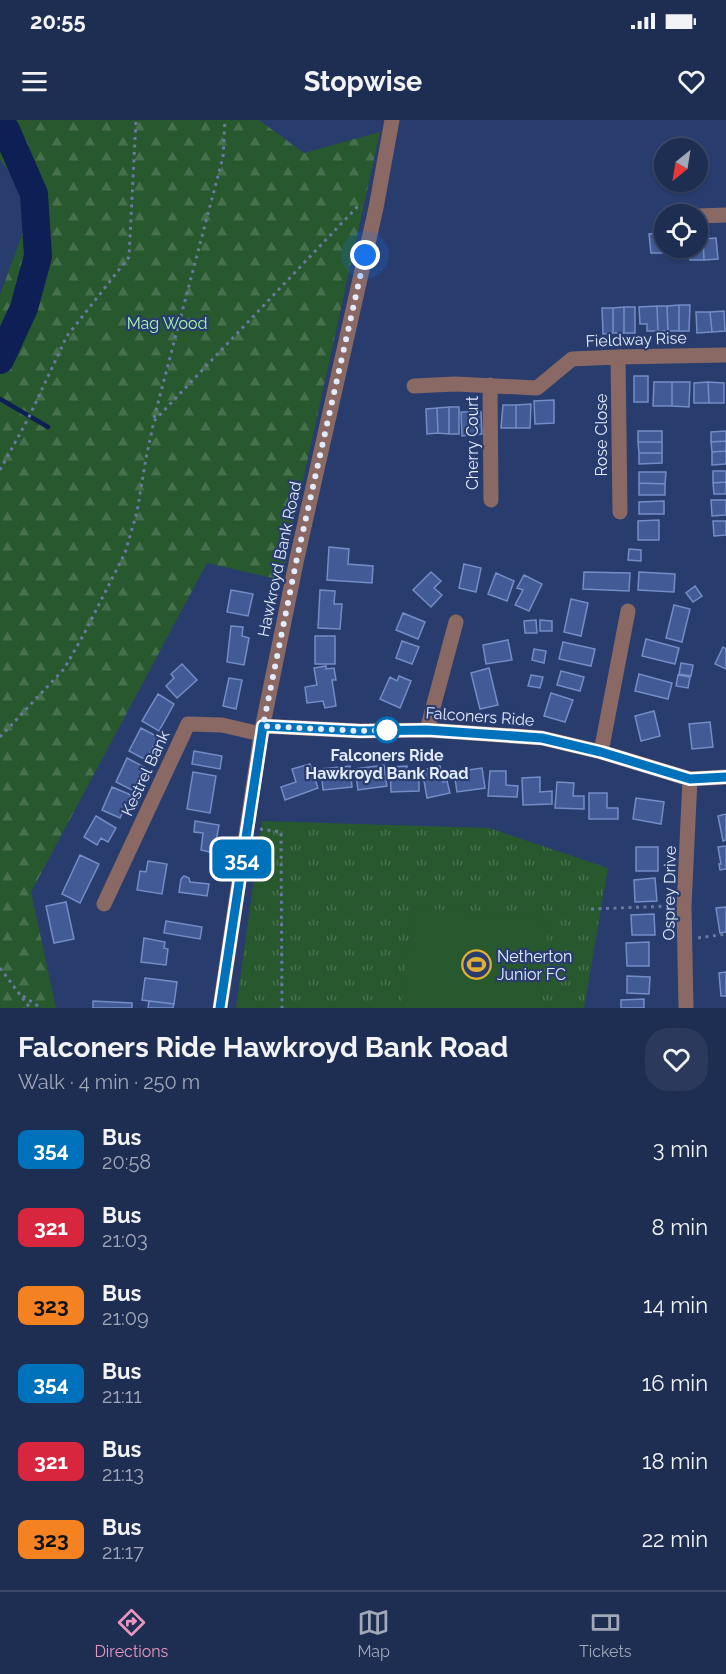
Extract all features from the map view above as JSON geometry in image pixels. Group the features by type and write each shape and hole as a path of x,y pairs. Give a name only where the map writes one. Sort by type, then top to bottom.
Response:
{"street":[{"name":"Hawkroyd Bank Road","path":"220,1008 262,730 297,558 376,208 392,120"},
{"path":"708,216 726,215"},
{"name":"Fieldway Rise","path":"414,386 455,384 537,388 572,359 726,355"},
{"name":"Rose Close","path":"618,357 620,512"},
{"name":"Cherry Court","path":"490,386 491,500"},
{"path":"601,752 628,611"},
{"path":"427,730 456,622"},
{"name":"Kestrel Bank","path":"104,904 188,724 262,730"},
{"name":"Falconers Ride","path":"262,730 427,730 542,738 601,752 690,779 726,777"},
{"name":"Osprey Drive","path":"686,1008 684,906 690,779"}],"path":[{"path":"0,470 30,417 67,336 129,257 136,120"},
{"path":"0,737 64,669 124,553 137,512 154,421 223,157 225,120"},
{"path":"154,421 358,206 376,208"},
{"path":"247,827 281,832 282,1008"},
{"path":"591,909 684,906"},
{"path":"685,939 726,934"},
{"path":"0,968 30,1008"},
{"path":"19,994 41,1008"}],"green space":[{"name":"Mag Wood","path":"0,120 259,120 304,153 380,132 281,580 207,563 31,892 56,1008 0,1008 0,295 34,202 0,160"},
{"path":"262,821 489,828 608,868 584,1008 236,1008"},
{"name":"Netherton Junior FC","path":"412,907 549,921 540,1008 402,1008"}],"building":[{"path":"649,234 654,234 654,253 651,253"},
{"path":"716,238 718,259 704,260 704,258 708,258 708,239"},
{"path":"690,258 704,258 704,260 690,260"},
{"path":"679,305 690,305 689,331 679,331"},
{"path":"679,305 679,331 668,331 667,306"},
{"path":"657,306 667,306 668,331 658,331"},
{"path":"657,306 658,331 647,331 647,324 640,324 639,307"},
{"path":"624,307 635,307 635,333 624,333"},
{"path":"624,307 624,333 613,333 613,308"},
{"path":"602,308 613,308 613,333 603,334"},
{"path":"724,311 725,331 712,332 710,312"},
{"path":"696,312 710,312 712,332 697,333"},
{"path":"634,376 648,376 648,402 634,402"},
{"path":"654,382 672,382 672,406 653,406"},
{"path":"672,382 690,382 689,407 672,406"},
{"path":"708,382 724,383 724,403 709,403"},
{"path":"708,382 709,403 694,403 694,383"},
{"path":"554,400 554,423 535,424 534,401"},
{"path":"531,404 530,428 516,428 516,405"},
{"path":"503,405 516,405 516,428 501,428"},
{"path":"449,407 459,407 459,434 449,434"},
{"path":"449,407 449,434 438,433 437,408"},
{"path":"437,408 438,433 427,434 426,409"},
{"path":"461,412 481,412 482,434 462,436"},
{"path":"638,431 662,431 662,442 638,442"},
{"path":"726,431 726,441 711,442 711,432"},
{"path":"726,441 726,451 712,452 711,442"},
{"path":"638,442 662,442 662,453 639,453"},
{"path":"726,451 726,464 712,465 712,452"},
{"path":"639,453 662,453 662,463 639,464"},
{"path":"713,471 726,471 726,482 713,483"},
{"path":"639,472 666,472 665,484 639,483"},
{"path":"726,482 726,494 714,494 713,483"},
{"path":"639,483 665,484 665,495 639,495"},
{"path":"711,500 726,500 726,515 712,516"},
{"path":"664,501 664,514 639,514 639,502"},
{"path":"659,520 659,540 638,540 638,521"},
{"path":"713,521 726,521 726,535 714,536"},
{"path":"329,547 349,549 348,564 373,566 372,583 327,580"},
{"path":"629,549 641,550 641,561 628,560"},
{"path":"464,564 481,568 476,592 459,588"},
{"path":"431,572 441,581 434,588 442,595 431,607 413,590"},
{"path":"584,572 630,573 629,591 583,589"},
{"path":"639,572 675,574 674,592 638,590"},
{"path":"496,573 514,581 507,601 488,594"},
{"path":"524,575 542,584 529,611 515,605 523,590 517,588"},
{"path":"695,586 702,596 693,602 686,593"},
{"path":"231,590 253,594 248,616 227,612"},
{"path":"320,590 335,591 334,604 342,604 340,629 318,628"},
{"path":"571,599 588,603 581,636 564,632"},
{"path":"674,605 690,609 682,642 666,638"},
{"path":"403,613 425,622 418,639 396,630"},
{"path":"536,620 537,633 525,633 524,621"},
{"path":"540,620 552,621 552,631 540,631"},
{"path":"231,626 243,627 242,636 249,638 244,665 227,662"},
{"path":"315,636 335,636 335,664 315,664"},
{"path":"646,639 679,648 675,664 642,656"},
{"path":"508,640 512,660 486,664 483,645"},
{"path":"402,641 419,647 412,664 396,658"},
{"path":"563,642 595,649 591,666 559,659"},
{"path":"723,647 726,649 726,669 715,664"},
{"path":"534,649 546,651 544,663 532,660"},
{"path":"681,663 693,665 691,676 679,674"},
{"path":"182,664 197,680 177,698 166,686 174,678 171,674"},
{"path":"326,666 326,669 334,668 336,680 332,680 336,706 325,708 323,701 307,703 305,687 317,685 314,668"},
{"path":"489,668 498,705 480,709 471,673"},
{"path":"561,671 584,677 580,691 557,685"},
{"path":"639,674 672,683 668,699 635,691"},
{"path":"531,675 543,677 540,688 528,686"},
{"path":"678,675 690,677 688,688 676,686"},
{"path":"399,676 411,681 400,708 380,699 390,677 397,681"},
{"path":"229,678 242,680 236,709 223,706"},
{"path":"551,693 573,700 565,722 544,716"},
{"path":"158,694 174,704 159,731 142,721"},
{"path":"654,711 660,736 641,741 635,716"},
{"path":"710,722 713,747 692,749 689,724"},
{"path":"141,728 158,737 146,760 129,751"},
{"path":"194,751 222,756 220,769 192,764"},
{"path":"127,758 144,767 132,790 116,782"},
{"path":"310,764 318,788 285,800 281,787 296,782 292,769"},
{"path":"384,765 387,786 358,790 355,769"},
{"path":"350,766 352,787 323,790 321,769"},
{"path":"407,766 407,779 419,779 419,791 391,792 390,767"},
{"path":"440,766 443,782 447,781 450,793 427,798 422,770"},
{"path":"482,768 485,788 457,792 454,772"},
{"path":"490,771 506,771 506,785 518,786 517,797 488,796"},
{"path":"193,772 216,776 210,813 187,809"},
{"path":"540,777 540,792 552,791 552,804 523,805 522,778"},
{"path":"557,782 574,783 573,796 584,796 584,809 555,808"},
{"path":"112,787 131,795 120,818 102,810"},
{"path":"589,793 607,793 607,808 618,808 618,819 589,819"},
{"path":"636,798 664,802 661,824 633,819"},
{"path":"726,814 726,840 723,841 718,816"},
{"path":"96,816 116,828 108,842 101,838 97,845 84,837"},
{"path":"195,821 219,825 214,853 201,850 203,833 194,832"},
{"path":"726,846 726,869 720,870 718,847"},
{"path":"636,847 658,847 658,871 636,871"},
{"path":"80,855 99,864 80,903 62,894"},
{"path":"148,861 167,864 162,894 137,890 140,871 146,872"},
{"path":"184,876 189,878 190,882 209,884 207,896 179,892 181,879"},
{"path":"655,878 657,901 635,902 634,880"},
{"path":"66,902 74,939 54,943 46,906"},
{"path":"726,907 726,932 720,933 716,908"},
{"path":"654,914 655,935 632,935 631,915"},
{"path":"166,921 202,927 200,939 164,933"},
{"path":"144,938 165,942 164,948 168,949 166,965 141,962"},
{"path":"649,942 649,966 627,966 626,943"},
{"path":"726,972 726,996 721,996 719,973"},
{"path":"627,976 650,977 649,994 627,993"},
{"path":"145,978 177,982 174,1004 142,1000"},
{"path":"644,999 644,1008 621,1008 621,1000"},
{"path":"93,1001 132,1003 132,1008 93,1008"},
{"path":"149,1001 174,1004 173,1008 148,1008"}],"waterway":[{"path":"0,123 6,130 34,194 38,256 24,308 0,360"},
{"path":"0,399 48,427"}],"bus line":[{"name":"354","path":"220,1008 263,726 360,731 427,730 542,738 601,752 690,779 726,777"}],"place":[{"name":"Falconers Ride Hawkroyd Bank Road","path":"387,730"},
{"name":"Netherton Junior FC","path":"476,965"}],"route":[{"path":"365,255 297,558 263,726 360,731 387,730"}]}
